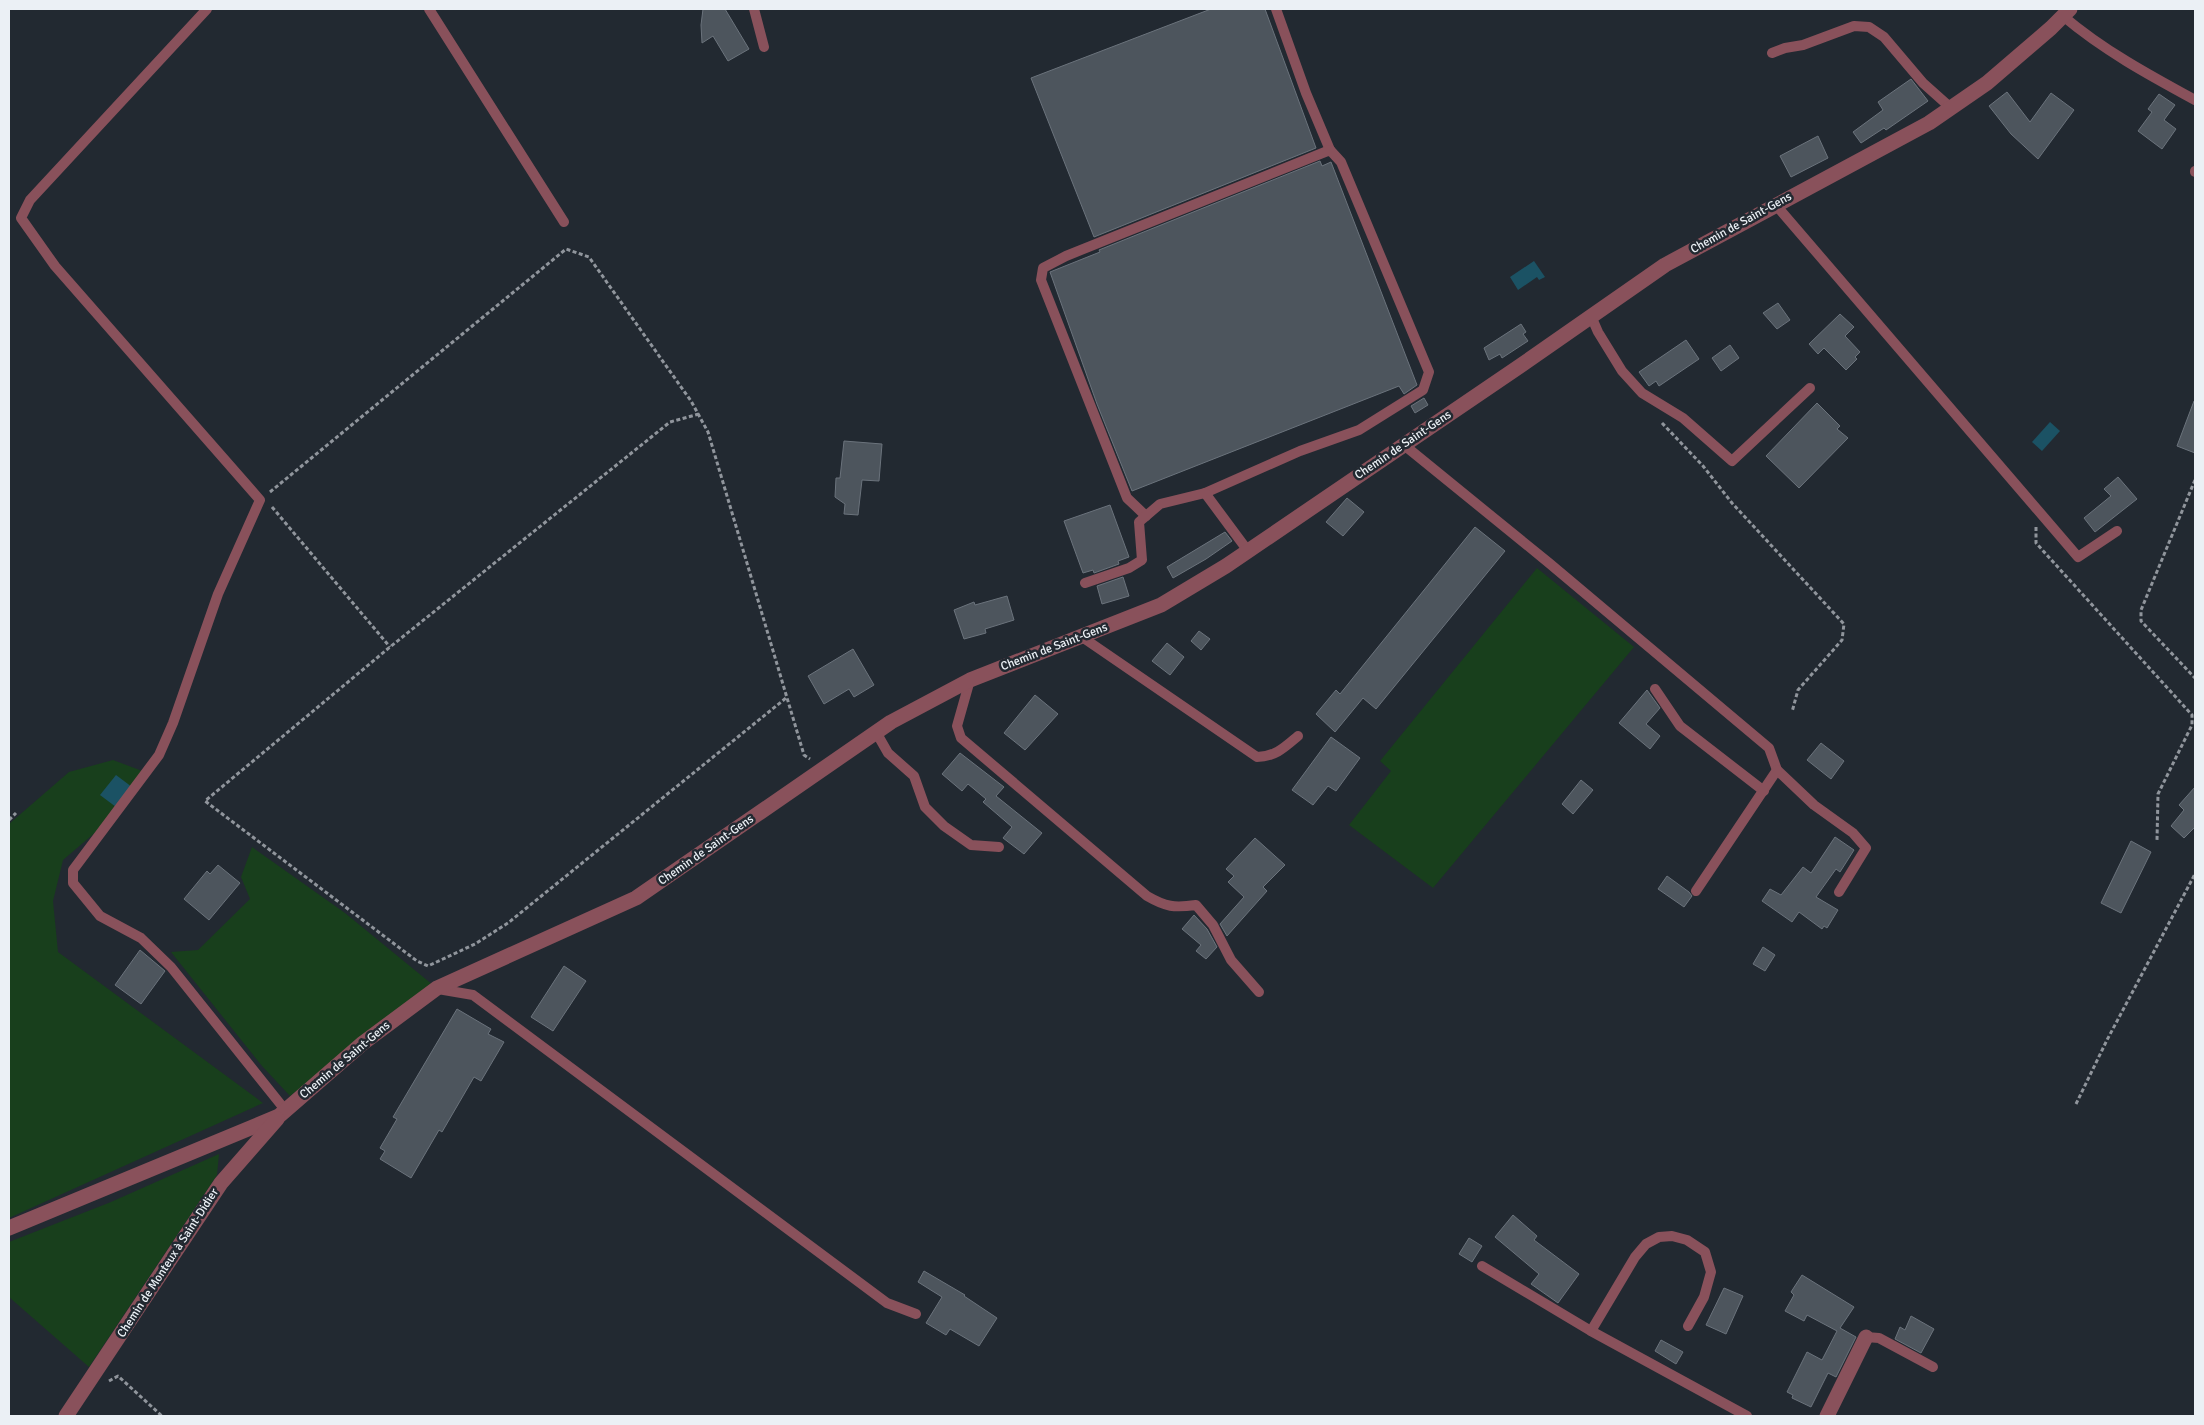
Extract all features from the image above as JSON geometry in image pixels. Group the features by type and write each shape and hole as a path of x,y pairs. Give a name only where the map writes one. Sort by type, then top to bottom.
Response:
{"street":[{"name":"Chemin de Saint-Gens","path":"9,1228 283,1114 363,1043 437,988 636,898 876,732 970,680 1161,604 1248,551 1665,265 1775,204 1929,123 1987,83 2067,12"},
{"name":"Chemin de Monteux à Saint-Didier","path":"66,1416 221,1183 283,1114"},
{"path":"1827,1416 1866,1337"}],"lane":[{"path":"207,9 30,200 21,218 55,266 260,500 218,594 173,723 159,755 73,870 74,882 100,916 141,938 171,967 283,1114"},
{"path":"429,9 564,222"},
{"path":"754,9 764,47"},
{"path":"1085,583 1129,568 1142,560 1139,522 1160,504 1205,493 1300,451 1359,430 1423,390 1429,372 1341,162 1330,150 1306,93 1276,9"},
{"path":"2067,12 2094,40 2148,74 2195,100"},
{"path":"1772,54 1785,48 1803,46 1854,26 1869,27 1884,37 1923,83 1951,108"},
{"path":"1146,516 1127,498 1041,280 1043,268 1066,256 1330,150"},
{"path":"1775,204 2078,556 2117,530"},
{"path":"1591,316 1598,332 1622,371 1642,393 1683,418 1732,461 1810,388"},
{"path":"1404,445 1769,748 1777,770 1814,805 1853,833 1866,848 1839,892"},
{"path":"1205,493 1248,551"},
{"path":"1082,637 1257,757 1269,757 1298,736"},
{"path":"970,680 957,726 961,738 1147,896 1162,905 1176,908 1196,905 1213,925 1231,960 1259,992"},
{"path":"1654,689 1680,726 1764,791"},
{"path":"876,732 888,753 914,776 925,807 944,826 971,845 999,847"},
{"path":"1696,892 1777,770"},
{"path":"437,988 473,995 888,1303 916,1314"},
{"path":"1591,1331 1636,1257 1646,1244 1659,1237 1672,1236 1687,1240 1705,1252 1710,1272 1704,1297 1688,1326"},
{"path":"1482,1266 1591,1331 1747,1416"},
{"path":"1866,1337 1879,1338 1933,1367"}],"path":[{"path":"390,647 269,504 260,500 566,249 589,257 691,400 708,432 804,755 823,768"},
{"path":"698,414 670,422 390,647 205,801 417,961 428,966 475,944 508,923 786,698"},
{"path":"1658,419 1703,466 1732,503 1844,624 1842,640 1798,690 1792,712"},
{"path":"2195,480 2140,610 2141,621 2195,678"},
{"path":"2039,512 2035,530 2036,543 2192,715 2192,725 2158,794 2157,840"},
{"path":"9,820 16,814"},
{"path":"2076,1104 2107,1040 2195,874"},
{"path":"102,1385 118,1376 162,1416"}],"green space":[{"path":"1537,568 1634,647 1433,888 1349,825 1391,771 1380,761"},
{"path":"113,760 145,772 97,831 63,860 53,901 58,952 263,1103 9,1218 9,824 69,772"},
{"path":"252,847 345,913 433,985 290,1096 262,1066 171,952 198,950 250,899 241,877"},
{"path":"219,1154 217,1175 89,1367 9,1297 9,1242 111,1202"}],"water":[{"path":"1534,261 1545,277 1539,280 1537,277 1518,290 1510,277"},
{"path":"2050,422 2060,431 2042,451 2032,442"},
{"path":"116,775 132,787 116,807 100,795"}],"building":[{"path":"703,9 725,9 749,49 728,61 713,36 702,43 701,25"},
{"path":"1211,9 1265,9 1316,148 1094,237 1031,78"},
{"path":"1911,79 1928,101 1886,130 1884,128 1861,143 1853,132 1883,110 1878,102"},
{"path":"2007,92 2030,122 2051,93 2074,110 2038,159 2011,134 1989,106"},
{"path":"2159,94 2175,105 2164,120 2176,129 2162,149 2138,131 2152,112 2148,109"},
{"path":"1818,136 1828,158 1791,177 1780,156"},
{"path":"1320,161 1322,166 1331,162 1417,385 1404,394 1399,386 1132,491 1097,404 1050,272 1100,252 1099,250"},
{"path":"1778,303 1790,320 1777,329 1763,313"},
{"path":"1840,314 1854,327 1845,336 1860,352 1855,357 1857,359 1846,370 1824,348 1818,354 1809,344"},
{"path":"1521,324 1526,332 1523,334 1528,341 1502,358 1500,354 1489,360 1484,348"},
{"path":"1686,340 1699,359 1659,386 1656,381 1649,386 1639,372"},
{"path":"1730,345 1739,358 1721,371 1712,358"},
{"path":"1424,398 1428,405 1415,413 1411,406"},
{"path":"2195,401 2195,453 2177,446"},
{"path":"1817,403 1840,426 1837,429 1848,438 1799,488 1766,456"},
{"path":"844,441 882,444 879,481 862,480 858,515 844,514 845,504 835,497 836,478 840,478"},
{"path":"2118,477 2137,499 2095,532 2084,518 2111,496 2104,489"},
{"path":"1347,498 1364,512 1343,536 1326,522"},
{"path":"1110,505 1129,557 1118,561 1119,564 1094,573 1093,570 1083,573 1064,521"},
{"path":"1475,527 1505,551 1376,709 1363,698 1335,732 1316,714 1336,690 1340,694"},
{"path":"1225,532 1232,541 1173,578 1167,567"},
{"path":"1123,577 1129,596 1102,604 1097,586"},
{"path":"1007,596 1014,620 985,629 986,633 964,639 954,610 974,602 975,605"},
{"path":"1199,631 1210,639 1201,650 1191,641"},
{"path":"1167,643 1184,657 1170,675 1152,661"},
{"path":"853,649 874,685 854,697 849,689 824,704 808,676"},
{"path":"1647,690 1660,708 1646,724 1660,736 1650,749 1619,723"},
{"path":"1035,695 1058,714 1025,750 1004,733"},
{"path":"1331,737 1360,758 1336,791 1328,786 1313,805 1292,790"},
{"path":"1821,743 1844,761 1831,779 1807,760"},
{"path":"960,753 1004,787 996,796 1042,833 1024,854 1003,838 1012,827 983,802 986,799 968,784 962,791 942,774"},
{"path":"1581,780 1593,790 1573,814 1562,804"},
{"path":"2195,787 2195,827 2184,838 2171,826 2184,810 2179,805"},
{"path":"1835,837 1854,850 1840,872 1836,869 1816,897 1838,910 1827,928 1824,926 1822,929 1799,912 1792,922 1762,901 1770,889 1781,895 1803,867 1811,873"},
{"path":"1255,838 1285,865 1263,887 1267,891 1227,936 1220,924 1244,897 1228,882 1234,876 1226,869"},
{"path":"2131,841 2151,852 2121,913 2101,903"},
{"path":"218,865 240,883 209,920 184,899 207,871 210,874"},
{"path":"1667,876 1692,896 1684,907 1658,889"},
{"path":"1194,915 1207,929 1217,947 1206,959 1196,951 1201,945 1182,929"},
{"path":"1763,947 1775,955 1765,971 1753,964"},
{"path":"140,950 165,971 141,1004 115,985"},
{"path":"564,966 586,981 553,1031 531,1017"},
{"path":"457,1009 491,1029 488,1034 504,1042 481,1081 474,1077 442,1132 439,1130 411,1178 380,1159 385,1151 380,1148 397,1119 393,1117"},
{"path":"1513,1215 1537,1236 1534,1240 1579,1274 1558,1303 1531,1284 1539,1274 1495,1237"},
{"path":"1469,1238 1482,1246 1472,1262 1459,1254"},
{"path":"924,1271 965,1295 997,1318 979,1346 950,1329 946,1335 926,1323 942,1297 918,1282"},
{"path":"1802,1275 1854,1307 1840,1328 1856,1337 1836,1377 1828,1373 1811,1407 1792,1398 1793,1395 1787,1392 1807,1352 1822,1360 1837,1331 1807,1315 1804,1321 1785,1311 1794,1295 1791,1292"},
{"path":"1724,1288 1743,1296 1726,1334 1706,1325"},
{"path":"1911,1316 1934,1329 1921,1353 1895,1339 1900,1327 1905,1330"},
{"path":"1661,1340 1683,1352 1676,1364 1655,1351"}]}
